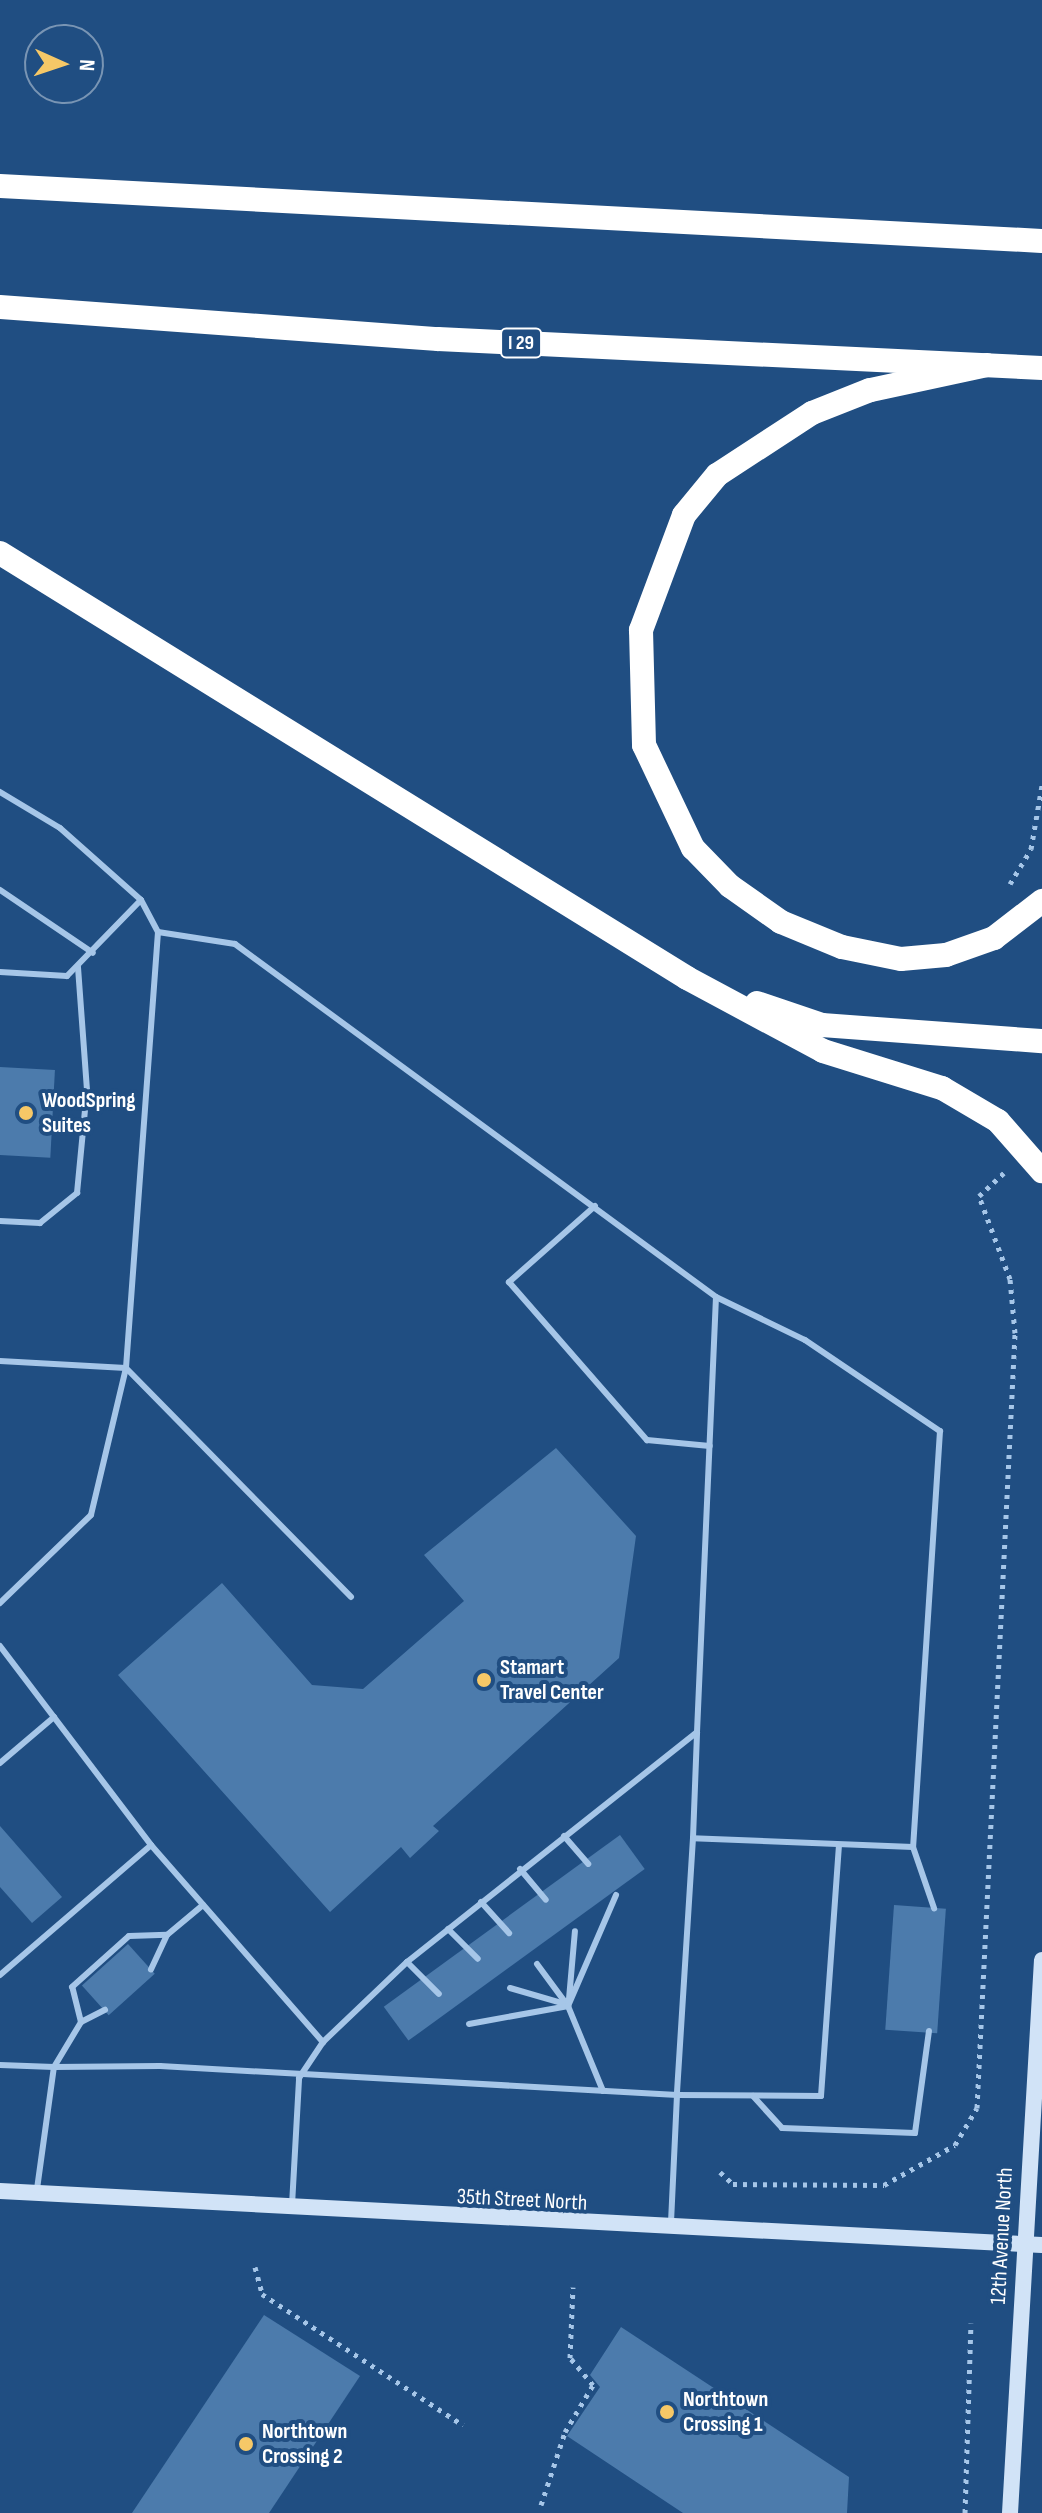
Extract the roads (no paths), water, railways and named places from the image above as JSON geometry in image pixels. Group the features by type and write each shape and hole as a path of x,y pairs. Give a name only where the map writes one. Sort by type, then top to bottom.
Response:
{"highway":[{"path":"0,186 1042,241"},
{"name":"I 29","path":"0,307 438,339 1042,368"},
{"path":"987,365 870,390 812,413 717,475 684,515 657,570 641,630 638,687 644,745 693,848 781,922 901,959 946,955 994,938 1039,906"},
{"path":"0,553 687,978 823,1051 942,1088 998,1121 1028,1150 1042,1171"},
{"path":"687,978 822,1025 1042,1041"}],"street":[{"name":"12th Avenue North","path":"1010,2513 1042,1960"},
{"name":"35th Street North","path":"0,2191 292,2210 1042,2245"}],"lane":[{"path":"0,792 60,828 141,900 158,932 126,1368 91,1515 0,1603"},
{"path":"0,890 93,953"},
{"path":"0,972 67,976 93,953 141,900"},
{"path":"158,932 235,944 716,1297 805,1340 940,1431 913,1847 934,1908"},
{"path":"0,1221 40,1223 77,1193 87,1090 78,966"},
{"path":"595,1206 509,1282 647,1440 710,1446"},
{"path":"671,2229 693,1838 716,1297"},
{"path":"0,1361 126,1368 351,1597"},
{"path":"0,1646 151,1845 323,2042"},
{"path":"0,1763 54,1717"},
{"path":"292,2210 299,2078 323,2042 407,1962 520,1869 697,1732"},
{"path":"564,1836 588,1864"},
{"path":"693,1838 913,1847"},
{"path":"0,1975 151,1845"},
{"path":"0,2065 160,2066 299,2078 677,2095 821,2096 839,1846"},
{"path":"520,1869 546,1900"},
{"path":"568,2006 616,1895"},
{"path":"481,1902 509,1933"},
{"path":"151,1970 167,1935 203,1905"},
{"path":"448,1929 478,1959"},
{"path":"568,2006 575,1931"},
{"path":"81,2022 72,1987 129,1936 167,1935"},
{"path":"407,1962 439,1994"},
{"path":"537,1964 568,2006 603,2091"},
{"path":"510,1988 568,2006"},
{"path":"469,2024 568,2006"},
{"path":"37,2193 54,2067 81,2022 105,2010"},
{"path":"753,2096 782,2128 915,2133 929,2031"}],"place":[{"name":"WoodSpring Suites","path":"26,1113"},
{"name":"Stamart Travel Center","path":"484,1680"},
{"name":"Northtown Crossing 1","path":"667,2412"},
{"name":"Northtown Crossing 2","path":"246,2444"}]}
